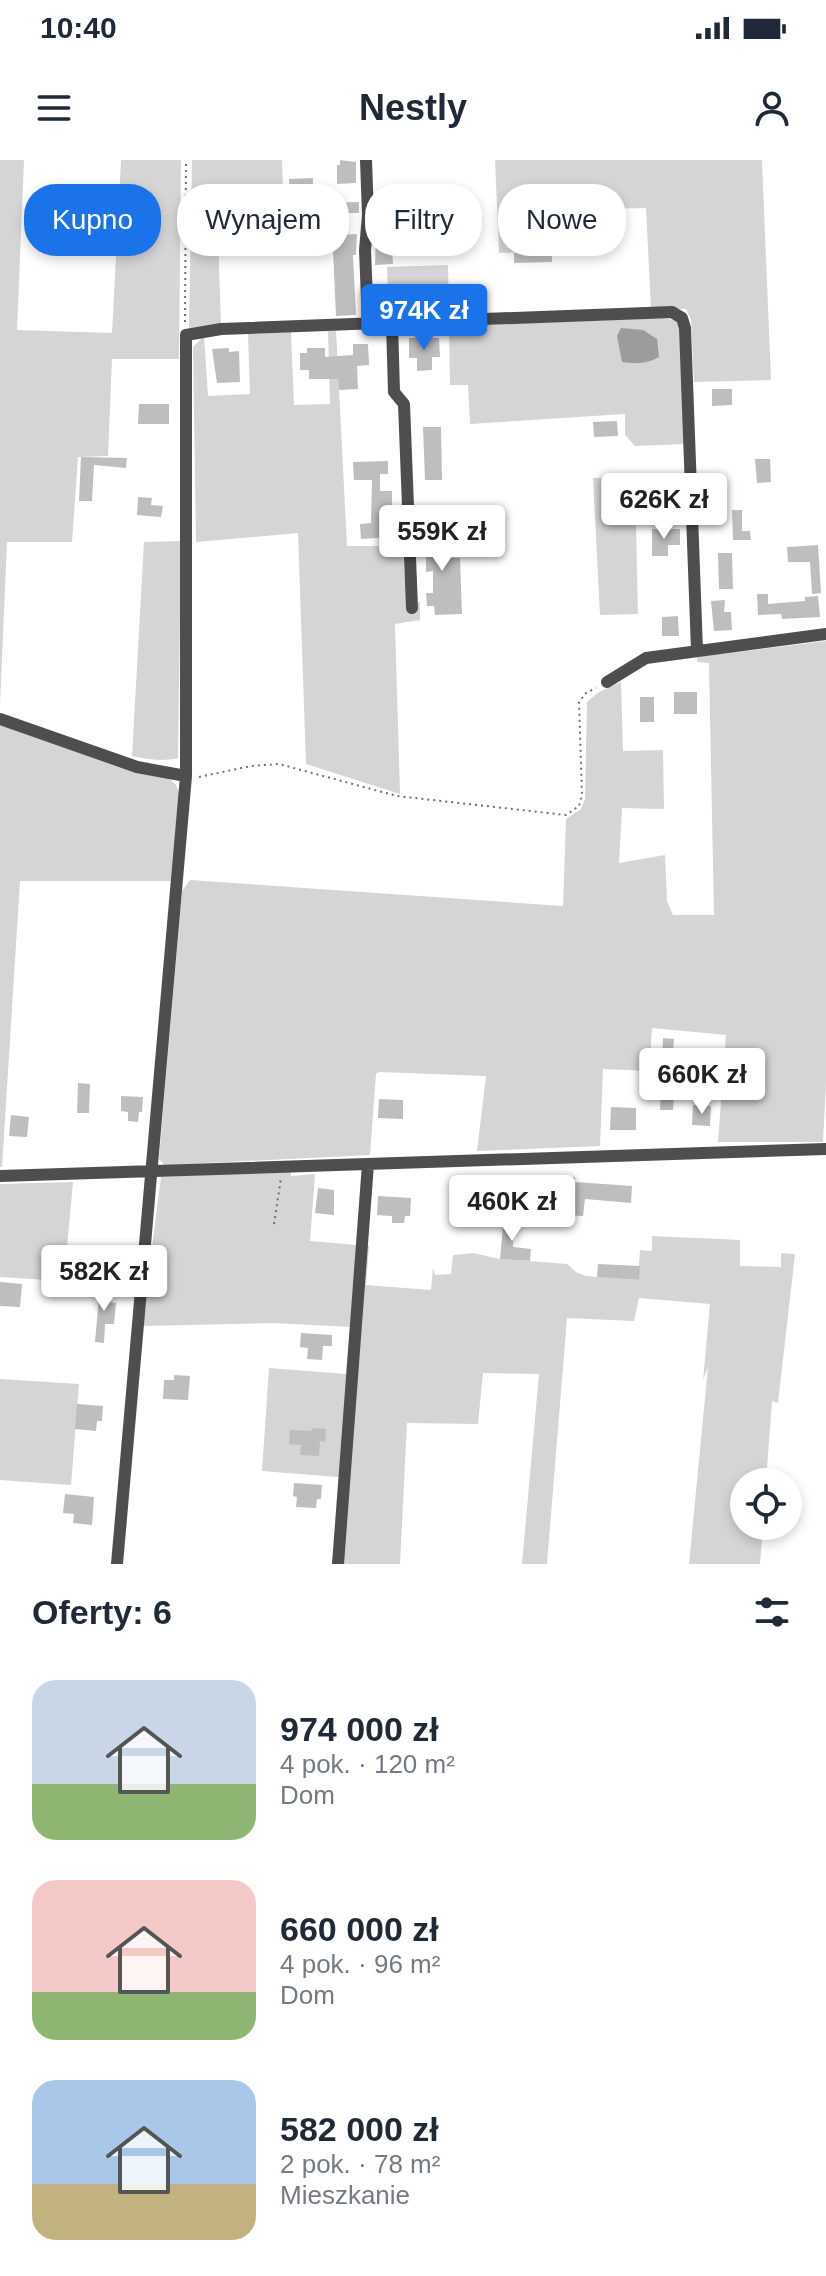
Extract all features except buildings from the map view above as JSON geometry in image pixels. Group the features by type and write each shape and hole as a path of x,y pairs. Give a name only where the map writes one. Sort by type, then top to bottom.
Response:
{"street":[{"path":"366,160 368,324"},
{"path":"117,1564 186,776 186,335 221,329 672,312 682,318 685,328 697,650"},
{"path":"392,323 394,392 404,404 412,608"},
{"path":"607,682 646,658 826,634"},
{"path":"0,719 137,767 186,776"},
{"path":"0,1176 826,1149"},
{"path":"338,1564 368,1164"}],"path":[{"path":"186,160 186,335"},
{"path":"186,776 205,777 251,766 279,764 397,796 566,815 579,806 582,795 579,702 586,693 607,682"},
{"path":"274,1224 281,1167"}],"shaded area":[{"path":"0,160 24,160 17,330 112,333 116,256 161,256 161,184 120,184 121,160 181,160 181,184 177,184 179,359 112,359 108,456 78,457 72,542 7,542 0,705"},
{"path":"192,160 282,160 283,184 192,184"},
{"path":"495,160 762,160 771,380 694,382 691,320 686,309 651,308 646,208 626,208 626,184 498,184 498,230"},
{"path":"190,256 219,256 221,324 189,328"},
{"path":"448,265 449,316 389,319 387,267"},
{"path":"663,318 679,321 681,328 686,444 635,446 625,435 625,414 470,424 468,385 450,385 449,326"},
{"path":"621,328 643,330 657,339 659,357 641,363 622,362 617,336"},
{"path":"336,330 347,546 403,546 406,601 420,602 420,620 395,624 400,794 306,764 298,533 196,542 193,347 204,336 208,396 250,394 248,334 291,332 294,405 330,404 328,331"},
{"path":"635,477 638,614 600,615 593,478"},
{"path":"181,541 178,758 160,760 132,756 144,542"},
{"path":"826,641 826,1083 823,1142 718,1142 726,1035 652,1028 649,1071 603,1069 600,1146 477,1151 486,1076 379,1072 376,1074 370,1155 164,1165 159,1159 182,891 190,880 563,906 566,819 581,809 585,799 587,702 599,692 621,682 623,751 663,750 664,809 622,808 619,863 665,855 667,901 673,915 714,915 709,663 697,662 697,657"},
{"path":"0,723 169,778 179,793 171,881 20,881 2,1167 0,1167"},
{"path":"291,1171 291,1176 315,1174 310,1241 369,1246 366,1285 431,1290 433,1268 435,1275 451,1274 453,1255 473,1253 500,1259 567,1264 586,1276 638,1280 640,1250 652,1251 652,1236 740,1240 740,1266 781,1267 781,1253 795,1254 778,1403 772,1401 767,1468 730,1468 730,1540 762,1540 760,1564 689,1564 708,1367 703,1380 710,1304 639,1298 634,1321 567,1318 547,1564 522,1564 539,1374 483,1373 478,1424 407,1423 400,1564 342,1564 350,1478 262,1471 269,1368 346,1374 350,1327 273,1323 142,1326 161,1177"},
{"path":"73,1182 64,1281 0,1277 0,1184"},
{"path":"0,1379 79,1384 71,1485 0,1480"}]}
